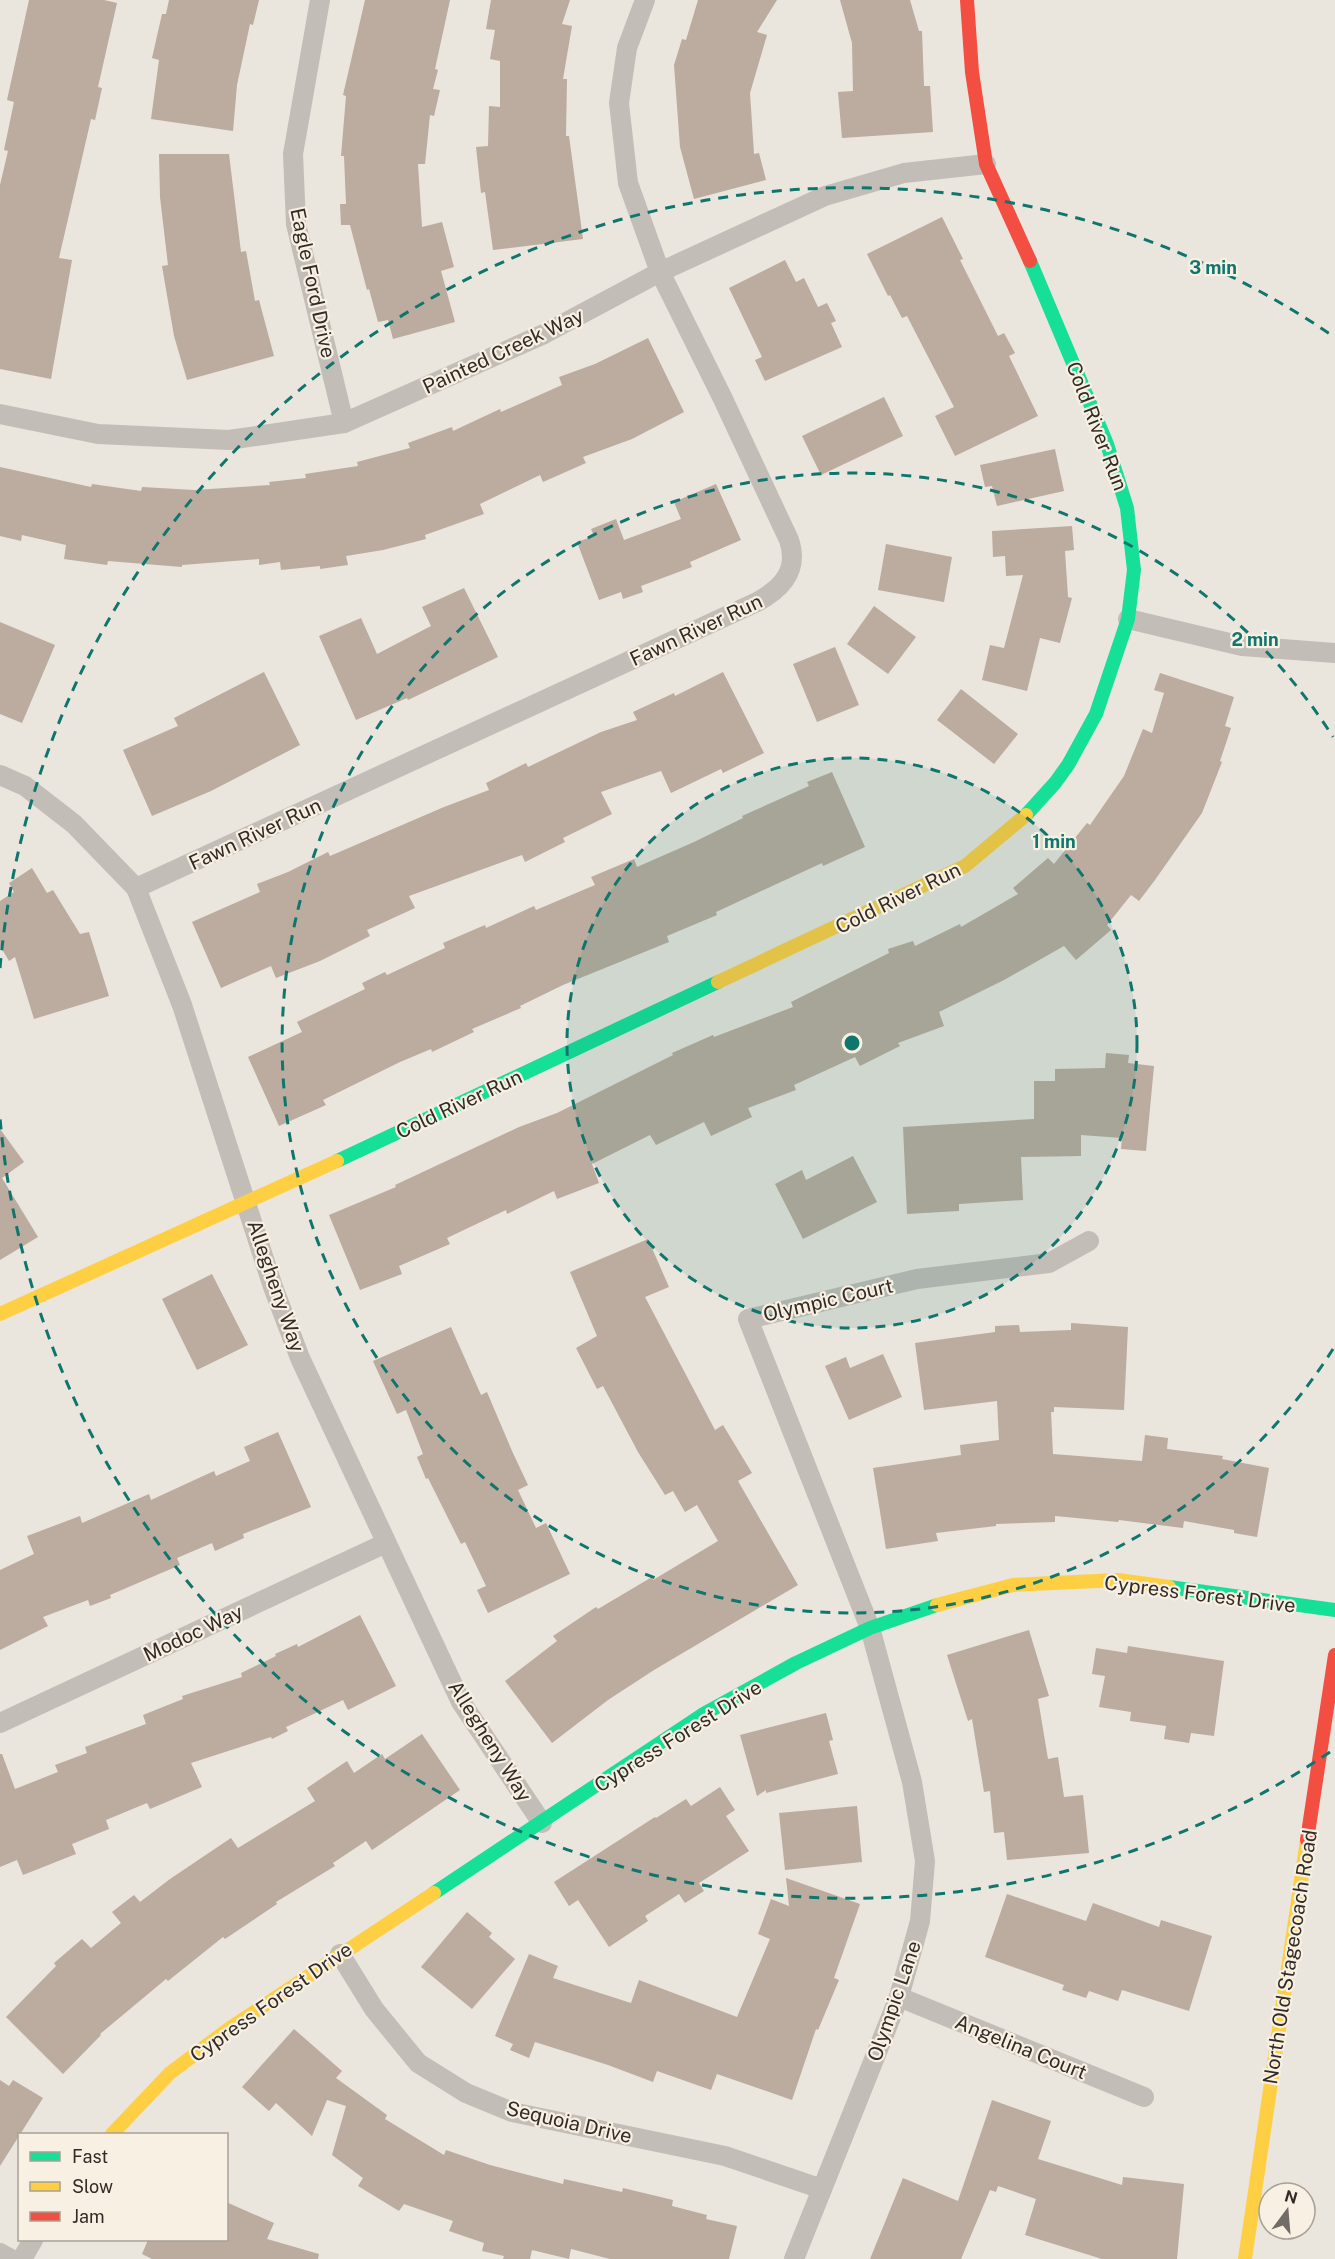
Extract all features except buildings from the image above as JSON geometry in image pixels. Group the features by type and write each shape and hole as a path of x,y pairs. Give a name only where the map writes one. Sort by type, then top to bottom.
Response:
{"street":[{"name":"Eagle Ford Drive","path":"320,0 294,154 296,224 344,423"},
{"name":"Fawn River Run","path":"136,888 757,602 771,595 786,578 793,558 789,540 660,272 628,183 619,103 627,48 645,0"},
{"name":"Cold River Run","path":"0,1314 247,1203 894,902 965,866 1024,817 1055,783 1068,765 1096,714 1128,619 1134,570 1127,508 1107,444 986,164 972,72 967,0"},
{"name":"Painted Creek Way","path":"0,414 98,434 229,440 344,423 544,334 660,272 825,196 904,173 986,164"},
{"path":"1128,619 1242,646 1335,653"},
{"name":"Allegheny Way","path":"0,775 25,786 74,824 136,888 182,1005 273,1287 300,1358 461,1702 542,1823"},
{"name":"Olympic Court","path":"870,1628 748,1319 917,1279 1049,1263 1089,1241"},
{"name":"Modoc Way","path":"0,1723 386,1543"},
{"name":"Cypress Forest Drive","path":"113,2133 170,2073 230,2028 340,1954 542,1823 702,1715 796,1663 870,1628 920,1609 1013,1585 1118,1580 1335,1610"},
{"name":"Olympic Lane","path":"794,2259 899,1997 920,1921 925,1861 912,1782 870,1628"},
{"name":"North Old Stagecoach Road","path":"1245,2259 1335,1655"},
{"name":"Sequoia Drive","path":"340,1954 374,2009 418,2063 466,2094 512,2112 725,2156 822,2189"},
{"name":"Angelina Court","path":"899,1997 1144,2097"},
{"path":"22,2259 32,2241"},
{"path":"0,2253 11,2259"}],"traffic: fast":[{"path":"1026,815 1068,765 1096,714 1128,619 1134,570 1127,508 1107,444 1030,261"},
{"path":"337,1161 718,982"},
{"path":"1169,1587 1335,1610"},
{"path":"434,1893 702,1715 796,1663 870,1628 937,1605"}],"traffic: slow":[{"path":"718,982 965,866 1026,815"},
{"path":"0,1314 337,1161"},
{"path":"937,1605 1013,1585 1118,1580 1169,1587"},
{"path":"1245,2259 1307,1840"},
{"path":"113,2133 170,2073 230,2028 434,1893"}],"traffic: jam":[{"path":"967,0 972,72 986,164 1030,261"},
{"path":"1307,1840 1335,1655"}]}
